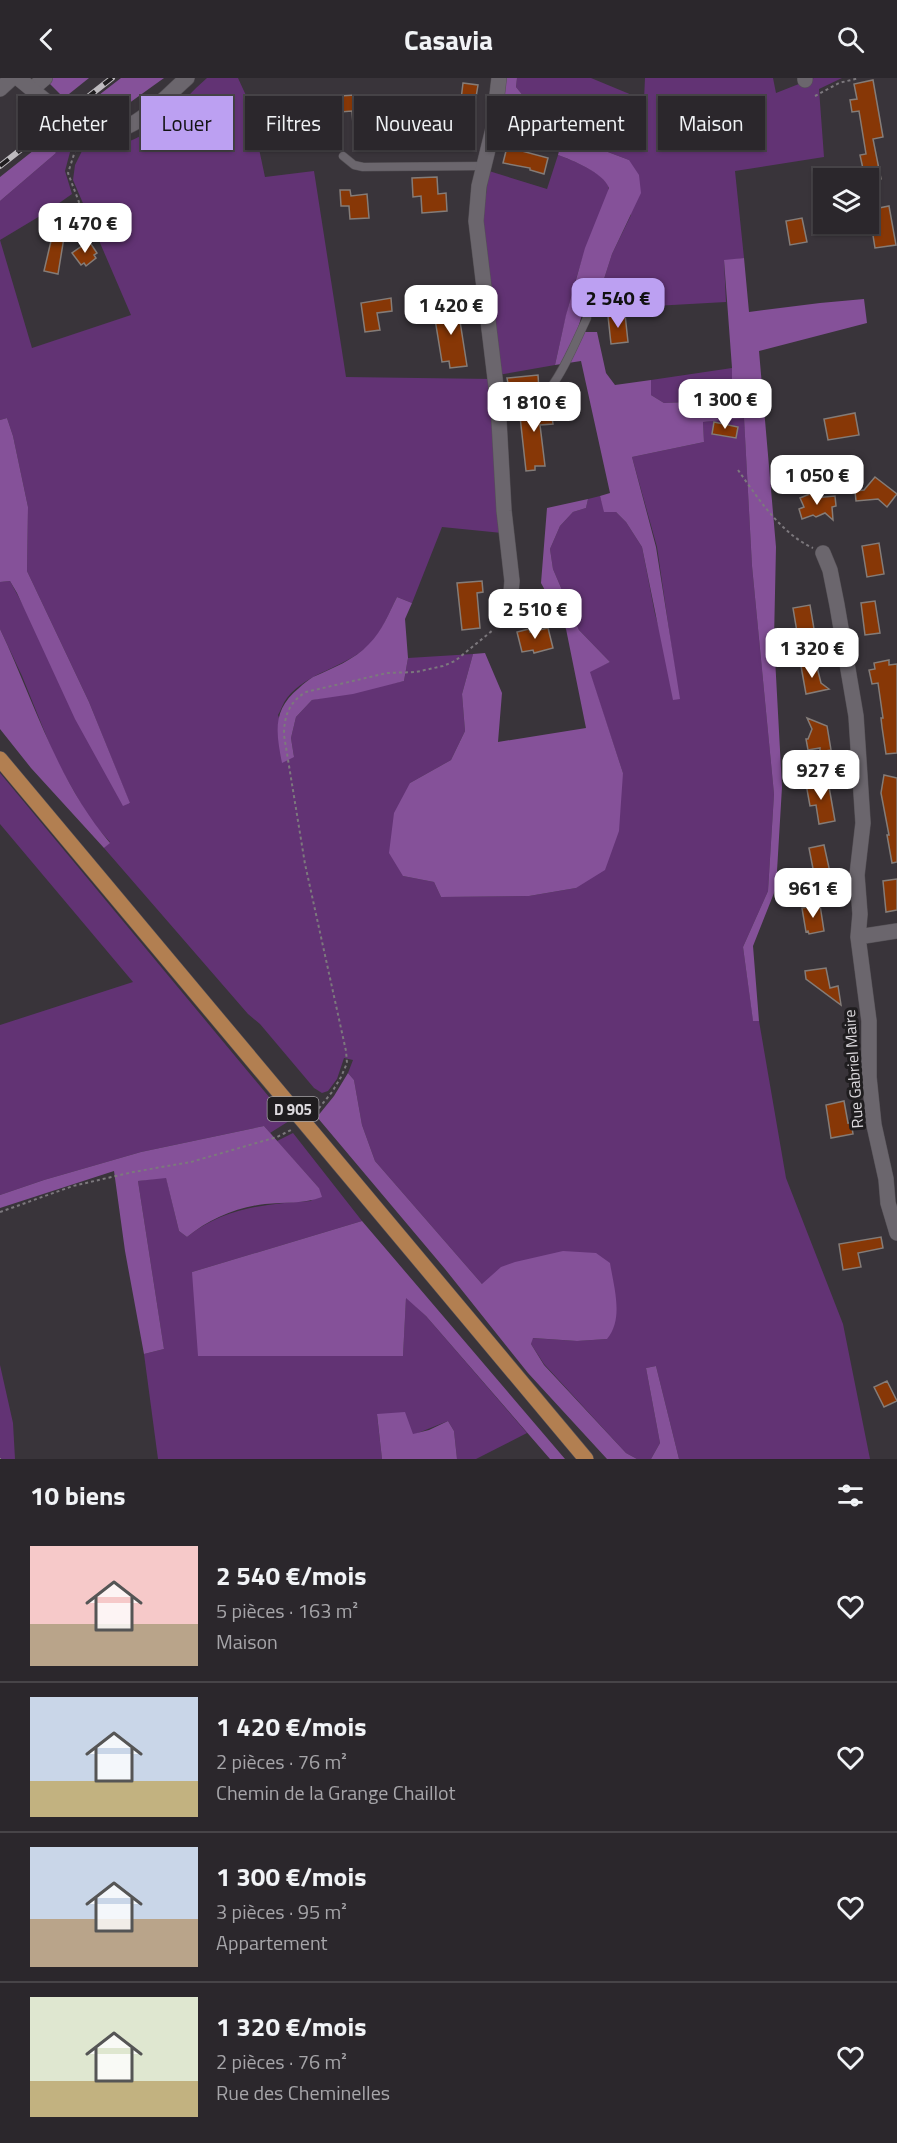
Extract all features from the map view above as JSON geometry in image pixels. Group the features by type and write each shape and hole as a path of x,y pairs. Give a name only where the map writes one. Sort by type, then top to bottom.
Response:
{"main road":[{"name":"D 905","path":"0,759 586,1459"}],"street":[{"path":"0,89 12,78"},
{"path":"18,78 41,96"},
{"path":"32,89 45,78"},
{"path":"129,125 187,78"},
{"path":"499,78 493,129 483,166 477,206 477,234 498,403 504,511 512,581 510,603 503,620"},
{"name":"Rue Gabriel Maire","path":"823,553 836,597 856,716 863,823 857,875 860,914 858,937 869,1020 871,1101 891,1178 888,1203 897,1233"},
{"path":"858,937 897,931"}],"lane":[{"path":"343,156 354,165 363,167 483,166"},
{"path":"498,403 538,398 544,395 568,359 587,318"}],"path":[{"path":"814,96 839,82 859,78"},
{"path":"75,150 68,173 91,234"},
{"path":"738,470 758,499 800,542 823,553"},
{"path":"0,1212 73,1186 191,1162 277,1137 304,1122 321,1107 332,1092 347,1063 336,999 307,872 284,735 285,717 288,709 299,696 306,692 387,673 416,672 455,661 503,620"}],"shaded area":[{"path":"52,78 89,78 66,96 62,96 48,82"},
{"path":"121,78 164,78 129,103 129,96 98,96"},
{"path":"207,78 238,78 246,96 245,150 259,150 265,177 314,171 346,377 492,379 502,533 442,527 412,603 397,597 369,645 349,659 295,689 278,715 294,757 291,738 296,717 312,700 404,681 408,658 473,654 462,694 465,731 451,760 410,783 403,876 434,882 441,897 529,896 576,888 623,773 589,671 610,662 579,630 553,569 550,549 560,526 573,512 586,508 588,499 600,496 605,512 616,512 626,522 642,547 655,614 679,699 657,547 632,457 704,442 703,422 744,417 752,566 774,794 768,891 743,947 753,1020 759,1021 786,1178 843,1324 870,1459 679,1459 656,1366 646,1368 660,1443 651,1459 637,1459 626,1453 544,1364 531,1344 532,1338 577,1341 607,1339 482,1284 375,1161 362,1125 354,1080 348,1073 353,1060 344,1058 337,1079 328,1091 322,1093 314,1088 104,848 110,842 91,821 56,760 0,629 0,582 10,581 130,804 89,702 27,571 28,507 13,436 7,418 0,420 0,240 32,348 131,315 73,180 75,165 82,150 129,150 129,142 141,136 141,150 233,150 233,96 189,96"},
{"path":"503,78 517,78 516,87 523,96 501,96"},
{"path":"517,78 591,78 634,96 523,96 516,87"},
{"path":"645,78 773,78 776,93 814,78 842,78 819,89 824,157 735,171 744,258 724,261 726,302 600,309 604,279 612,254 631,215 629,160 603,150 646,150"},
{"path":"34,150 54,150 56,153 0,201 0,177"},
{"path":"54,150 71,150 65,171 72,194 0,240 0,201 56,153"},
{"path":"559,150 603,150 629,160 639,175 641,193 612,254 604,279 600,309 583,311 577,332 597,332 606,373 615,385 651,380 651,395 664,403 732,400 732,368 724,260 744,258 749,312 864,299 867,323 759,351 776,547 774,639 782,787 776,888 753,946 759,1021 753,1021 743,947 768,891 774,794 752,566 744,418 703,422 704,442 632,457 656,547 680,699 673,700 642,547 626,522 616,512 604,512 600,496 610,493 581,361 555,365 585,248 609,188 606,182 594,172 558,155"},
{"path":"558,155 578,163 605,180 609,189 608,195 580,265 555,365 498,375 482,225 489,171 547,189"},
{"path":"732,368 732,400 664,403 651,395 651,380"},
{"path":"7,418 28,507 27,571 89,702 130,803 123,806 75,719 17,593 10,581 0,582 0,420"},
{"path":"588,499 586,508 573,512 560,526 550,549 553,569 579,630 610,662 590,672 623,773 619,831 605,870 576,888 529,896 441,897 434,882 403,876 389,853 394,813 410,783 451,760 465,731 462,694 473,654 485,653 502,693 498,742 586,728 566,629 541,583 547,508"},
{"path":"397,597 412,603 405,619 408,658 404,681 353,694 312,700 296,717 291,738 294,757 282,763 278,741 278,722 280,713 290,696 309,679 343,663 363,650 374,639"},
{"path":"0,629 61,767 91,819 110,843 104,848 31,768 0,729"},
{"path":"0,773 289,1121 270,1133 264,1126 141,1152 0,1195 0,1025 133,982 0,824"},
{"path":"348,1073 354,1080 362,1125 375,1161 482,1284 501,1267 563,1251 596,1253 610,1263 616,1313 612,1331 607,1339 577,1341 533,1338 531,1344 544,1365 626,1453 637,1459 607,1459 528,1373 445,1269 317,1117 334,1096"},
{"path":"264,1126 319,1188 322,1197 301,1202 244,1208 214,1219 187,1237 179,1231 166,1178 138,1181 164,1349 144,1354 125,1251 114,1171 0,1208 0,1195 44,1180 141,1152"},
{"path":"293,1133 362,1221 192,1272 403,1356 406,1297 426,1316 527,1433 476,1459 457,1459 454,1431 448,1421 413,1435 377,1415 382,1459 158,1459 144,1354 164,1349 138,1181 166,1177 179,1231 187,1237 201,1227 231,1213 262,1206 311,1201 319,1188 277,1141"},
{"path":"362,1221 565,1459 550,1459 426,1316 406,1298 403,1356 198,1356 192,1272"},
{"path":"0,1365 13,1423 15,1459 0,1459"},
{"path":"656,1366 679,1459 651,1459 660,1443 646,1368"},
{"path":"405,1412 413,1434 429,1430 448,1421 454,1431 457,1459 382,1459 377,1414"}],"building":[{"path":"873,80 883,137 873,139 879,168 863,168 860,155 866,154 859,111 852,112 850,100 857,99 854,84"},
{"path":"463,83 478,85 475,103 475,96 461,96"},
{"path":"355,95 354,138 352,111 342,112 342,96 339,96"},
{"path":"506,150 518,150 548,158 544,174 530,170 530,168 503,163"},
{"path":"437,177 438,194 446,193 447,211 422,213 421,196 413,197 412,178"},
{"path":"340,190 350,190 351,196 367,194 369,218 350,219 349,206 341,206"},
{"path":"889,206 896,245 875,248 873,234 879,234 879,208"},
{"path":"58,211 68,213 58,274 44,271"},
{"path":"802,218 807,242 790,245 786,221"},
{"path":"89,241 97,253 94,255 96,258 86,266 84,263 81,265 72,253"},
{"path":"391,298 392,311 377,313 380,330 365,332 361,303"},
{"path":"457,302 467,366 450,368 449,361 442,362 434,313 442,312 441,305"},
{"path":"625,314 628,342 611,344 608,316"},
{"path":"538,375 539,390 537,392 510,394 507,378"},
{"path":"550,402 553,424 540,425 545,466 535,466 535,470 526,471 519,407"},
{"path":"855,413 859,435 828,440 824,419"},
{"path":"714,422 738,427 736,438 712,434"},
{"path":"875,477 897,494 887,507 878,499 856,501 855,491 864,490"},
{"path":"812,493 814,498 835,496 836,506 832,507 833,520 825,513 802,519 799,509 804,507 800,498"},
{"path":"879,543 884,574 867,577 862,546"},
{"path":"482,581 483,592 477,593 480,628 462,630 457,583"},
{"path":"875,601 880,633 865,635 861,603"},
{"path":"810,605 815,635 798,638 793,608"},
{"path":"548,628 553,648 534,653 533,650 522,652 517,632"},
{"path":"889,660 889,665 897,664 897,753 886,754 878,683 872,684 869,670 875,669 874,663"},
{"path":"816,663 821,683 829,689 806,694 801,666"},
{"path":"807,718 827,726 831,750 820,752 820,748 808,750 806,739 812,729"},
{"path":"884,775 897,778 897,862 892,863 881,793"},
{"path":"828,781 835,821 819,824 816,805 810,806 806,784"},
{"path":"824,845 831,877 815,879 809,848"},
{"path":"897,879 897,910 886,912 883,881"},
{"path":"820,905 824,931 809,934 808,931 806,932 802,908"},
{"path":"826,968 830,988 838,986 841,1005 806,979 805,971"},
{"path":"844,1101 848,1123 851,1122 853,1134 831,1138 826,1105"},
{"path":"881,1237 883,1248 858,1253 861,1267 843,1270 839,1244"},
{"path":"887,1381 897,1401 884,1407 874,1387"}],"railway":[{"path":"0,166 112,78"}]}
